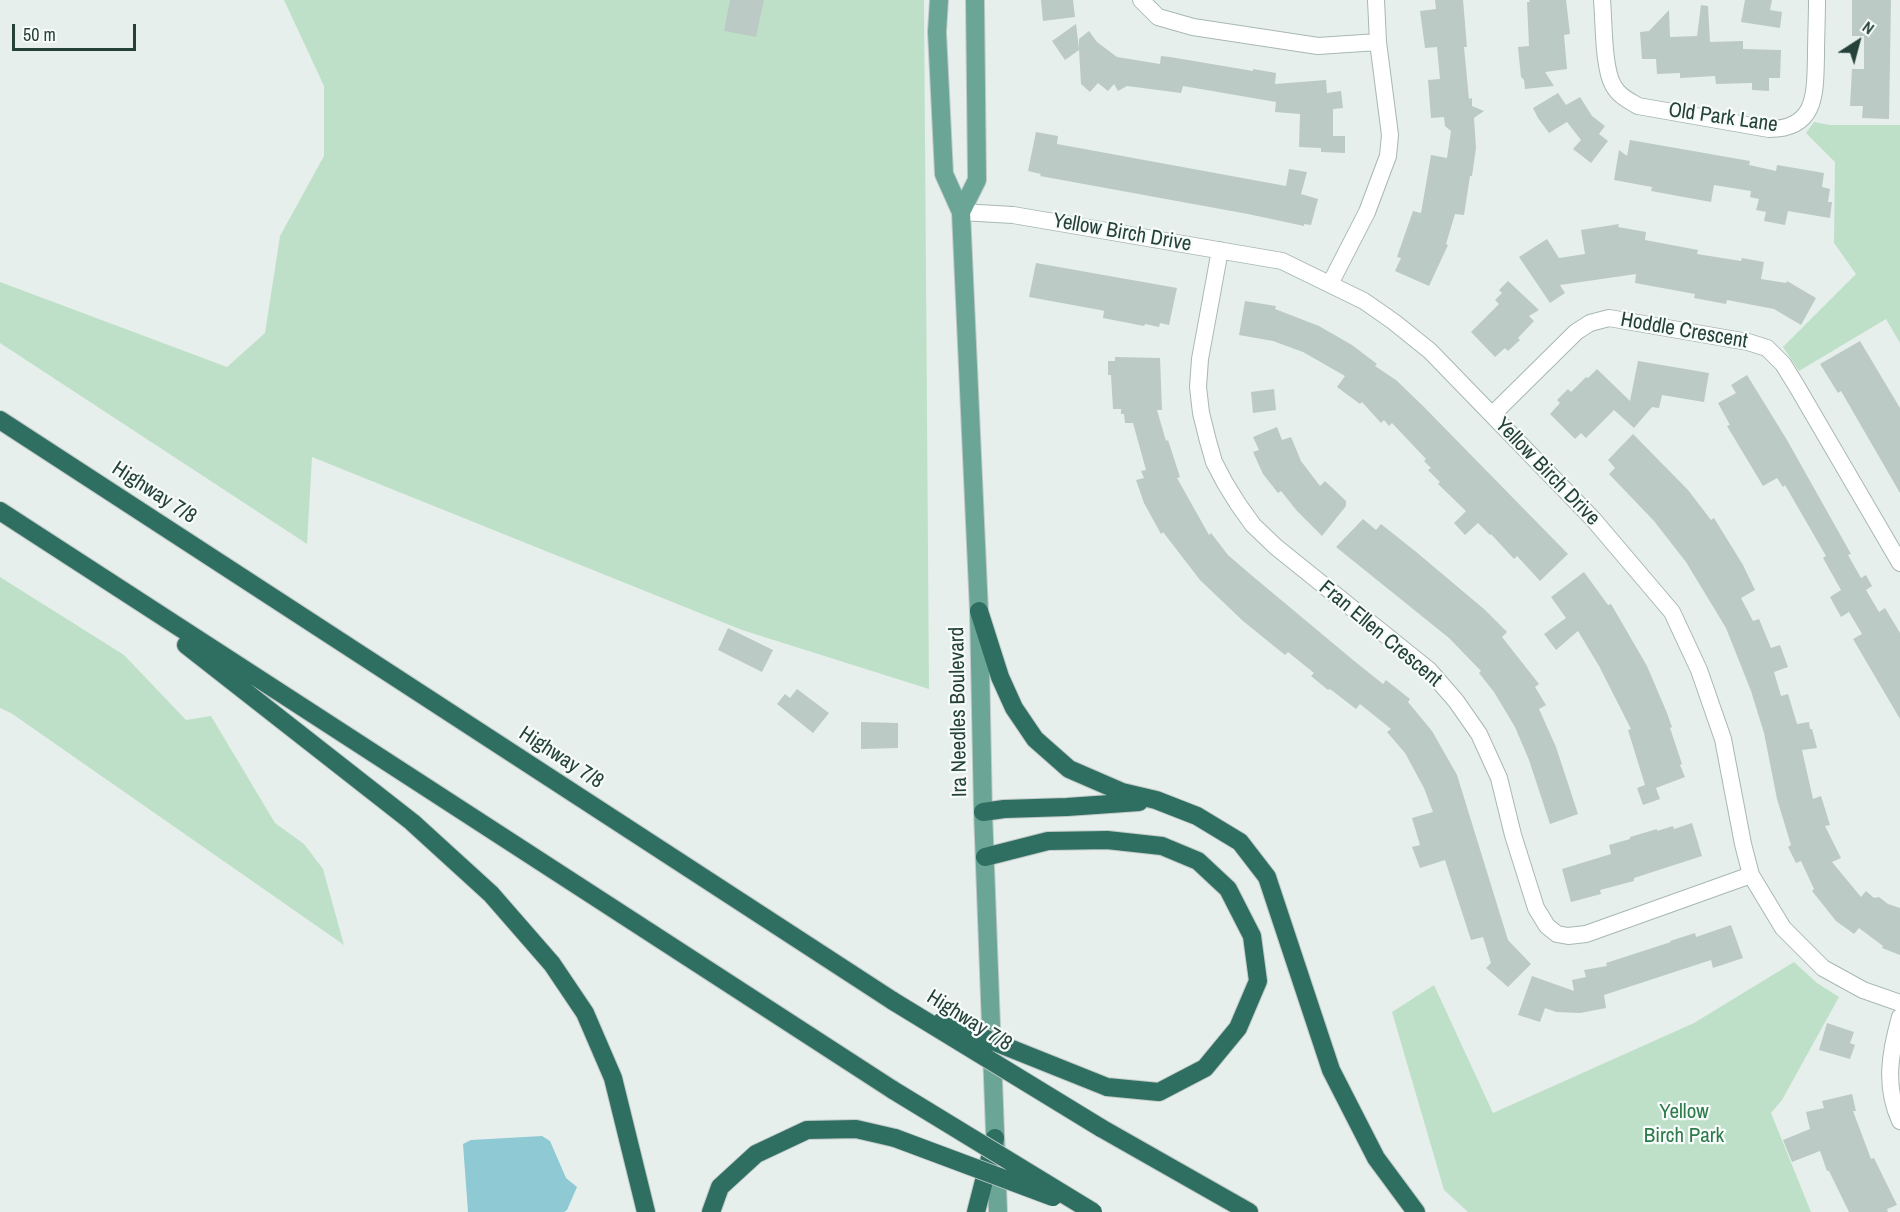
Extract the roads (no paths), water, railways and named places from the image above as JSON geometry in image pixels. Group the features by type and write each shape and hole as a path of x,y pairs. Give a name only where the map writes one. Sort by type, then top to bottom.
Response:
{"highway":[{"name":"Highway 7/8","path":"0,420 893,1001 1101,1128 1249,1212"},
{"path":"0,511 893,1090 1093,1212"},
{"path":"92,572 412,822 491,894 552,964 585,1013 613,1078 646,1212"},
{"path":"979,612 1000,677 1014,708 1035,739 1069,769 1122,792 1156,800 1197,816 1240,842 1267,877 1331,1070 1376,1158 1416,1212"},
{"path":"983,812 1004,808 1067,807 1156,800"},
{"path":"893,1001 1107,1087 1159,1092 1205,1068 1238,1028 1258,981 1252,936 1228,889 1198,861 1162,846 1107,840 1048,841 985,857"},
{"path":"711,1212 720,1187 756,1154 807,1130 856,1129 895,1138 1093,1212"},
{"path":"976,1212 995,1138"}],"main road":[{"name":"Ira Needles Boulevard","path":"939,0 937,32 944,174 961,212 979,612 983,812 998,1212"},
{"name":"Ira Needles Boulevard","path":"961,212 977,180 975,0"}],"street":[{"path":"1141,0 1158,18 1193,27 1317,46 1378,42"},
{"path":"1330,284 1367,212 1388,156 1390,135 1378,42 1376,0"},
{"name":"Old Park Lane","path":"1602,0 1608,70 1613,85 1623,98 1638,106 1777,129 1784,129 1798,123 1807,112 1815,94 1817,0"},
{"name":"Yellow Birch Drive","path":"961,212 1013,214 1282,261 1364,301 1430,351 1593,519 1672,612 1699,670 1723,739 1751,875 1783,928 1823,968 1863,990 1900,1003"},
{"name":"Fran Ellen Crescent","path":"1220,250 1200,359 1198,387 1201,413 1214,462 1253,525 1304,570 1429,670 1456,701 1479,734 1499,778 1513,835 1536,908 1546,926 1557,934 1568,936 1586,934 1751,875"},
{"name":"Hoddle Crescent","path":"1492,415 1576,332 1590,323 1609,318 1748,342 1767,348 1783,364 1900,562"},
{"path":"1900,1017 1891,1050 1889,1070 1890,1091 1900,1121"}],"water":[{"path":"542,1136 550,1141 566,1178 577,1187 567,1210 564,1212 468,1212 463,1144 471,1140"}],"park label":[{"name":"Yellow Birch Park","path":"1684,1124"}]}
